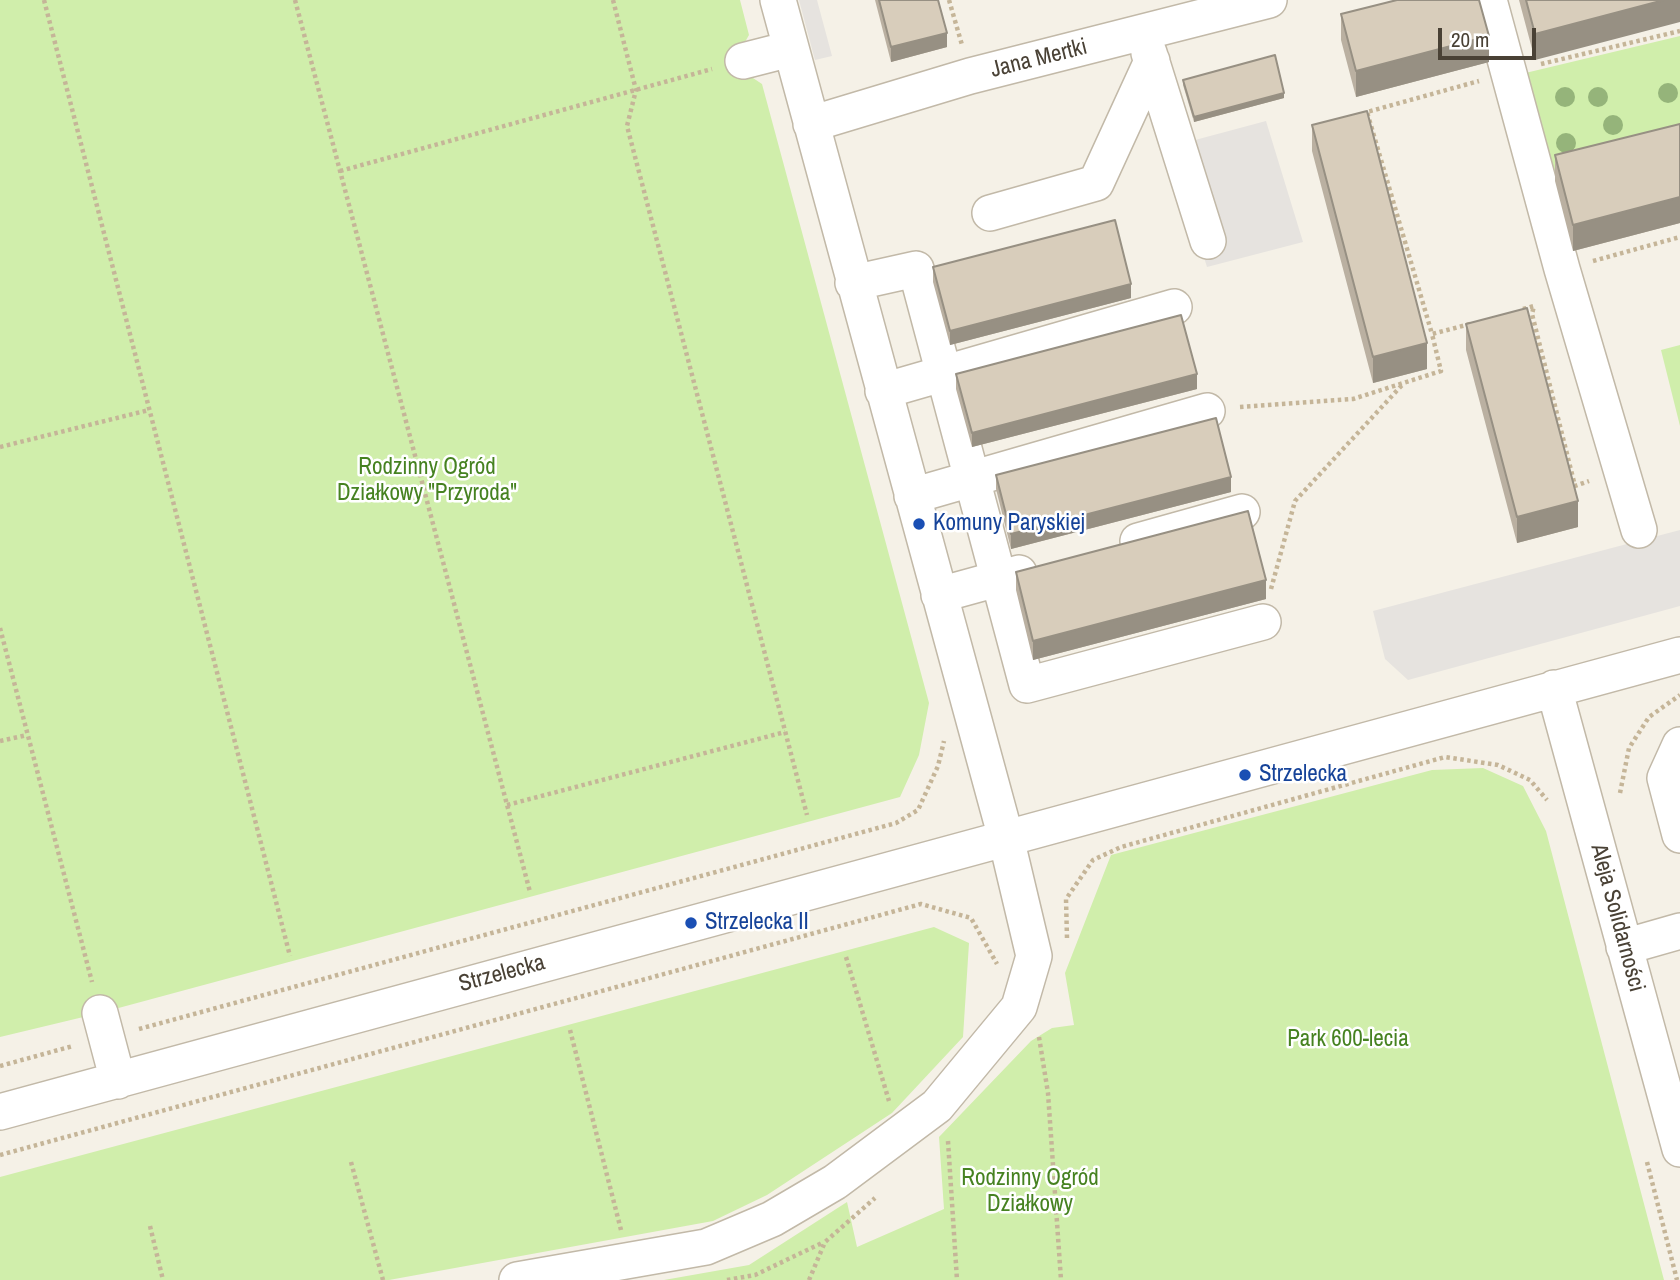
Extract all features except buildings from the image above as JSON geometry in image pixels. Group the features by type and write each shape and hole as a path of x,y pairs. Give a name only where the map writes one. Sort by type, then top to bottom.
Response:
{"street":[{"path":"517,1280 706,1247 772,1219 835,1182 937,1107 1019,1007 1034,956 1006,838 778,0"},
{"name":"Jana Mertki","path":"811,124 970,76 1147,47 1269,0"},
{"path":"1489,0 1562,269 1639,530"},
{"path":"990,213 1096,183 1147,47"},
{"path":"1147,47 1208,240"},
{"path":"743,61 790,49"},
{"path":"853,283 916,269 1027,685 1263,622"},
{"path":"883,391 1174,307"},
{"path":"912,496 1207,411"},
{"path":"1101,551 1242,512"},
{"path":"939,595 1050,565"},
{"name":"Strzelecka","path":"0,1112 1680,655"},
{"name":"Aleja Solidarności","path":"1554,688 1680,1149"},
{"path":"1680,744 1665,778 1680,835"},
{"path":"1624,947 1680,931"},
{"path":"104,1025 118,1080"}],"path":[{"path":"44,0 290,956"},
{"path":"295,0 530,892"},
{"path":"612,0 636,90 627,126 807,815"},
{"path":"949,0 970,76"},
{"path":"1207,411 1302,401 1353,399 1441,372 1367,112 1510,72 1680,31"},
{"path":"340,171 743,61"},
{"path":"1562,269 1680,237"},
{"path":"1521,310 1534,306 1532,314 1575,486 1622,469"},
{"path":"1432,334 1480,321"},
{"path":"1263,622 1295,501 1403,384"},
{"path":"0,447 149,410"},
{"path":"0,628 104,1025"},
{"path":"1619,796 1629,748 1649,717 1680,695"},
{"path":"507,805 785,732"},
{"path":"0,741 27,735"},
{"path":"0,1066 104,1025 896,823 918,810 937,766 946,736"},
{"path":"0,1155 922,904 971,918 997,964 1067,947 1066,899 1093,860 1121,847 1445,757 1498,765 1530,780 1548,803"},
{"path":"846,957 892,1113"},
{"path":"570,1030 623,1237"},
{"path":"1039,1035 1048,1093 1061,1280"},
{"path":"947,1129 957,1280"},
{"path":"351,1162 383,1280"},
{"path":"727,1280 755,1275 825,1242 851,1221"},
{"path":"150,1226 163,1280"},
{"path":"809,1280 825,1242"}],"green space":[{"name":"Rodzinny Ogród Działkowy \"Przyroda\"","path":"0,0 740,0 749,35 741,49 747,74 762,84 929,703 919,755 900,797 100,1013 0,1037"},
{"path":"1680,36 1680,143 1545,177 1517,75"},
{"path":"1680,345 1680,426 1661,350"},
{"name":"Park 600-lecia","path":"1483,768 1523,786 1546,831 1664,1280 664,1280 749,1265 847,1202 857,1247 944,1209 939,1137 1031,1041 1052,1028 1074,1025 1065,973 1111,855 1432,770"},
{"path":"934,927 969,943 963,1037 892,1113 767,1195 713,1221 389,1280 0,1280 0,1177"}],"shaded area":[{"path":"799,0 817,0 832,56 815,60"},
{"path":"1266,121 1303,242 1207,267 1169,147"},
{"path":"1680,530 1680,606 1408,680 1385,659 1373,611"}],"place":[{"name":"Komuny Paryskiej","path":"919,524"},
{"name":"Strzelecka","path":"1245,775"},
{"name":"Strzelecka II","path":"691,923"}],"park label":[{"name":"Rodzinny Ogród Działkowy","path":"1030,1192"}]}
